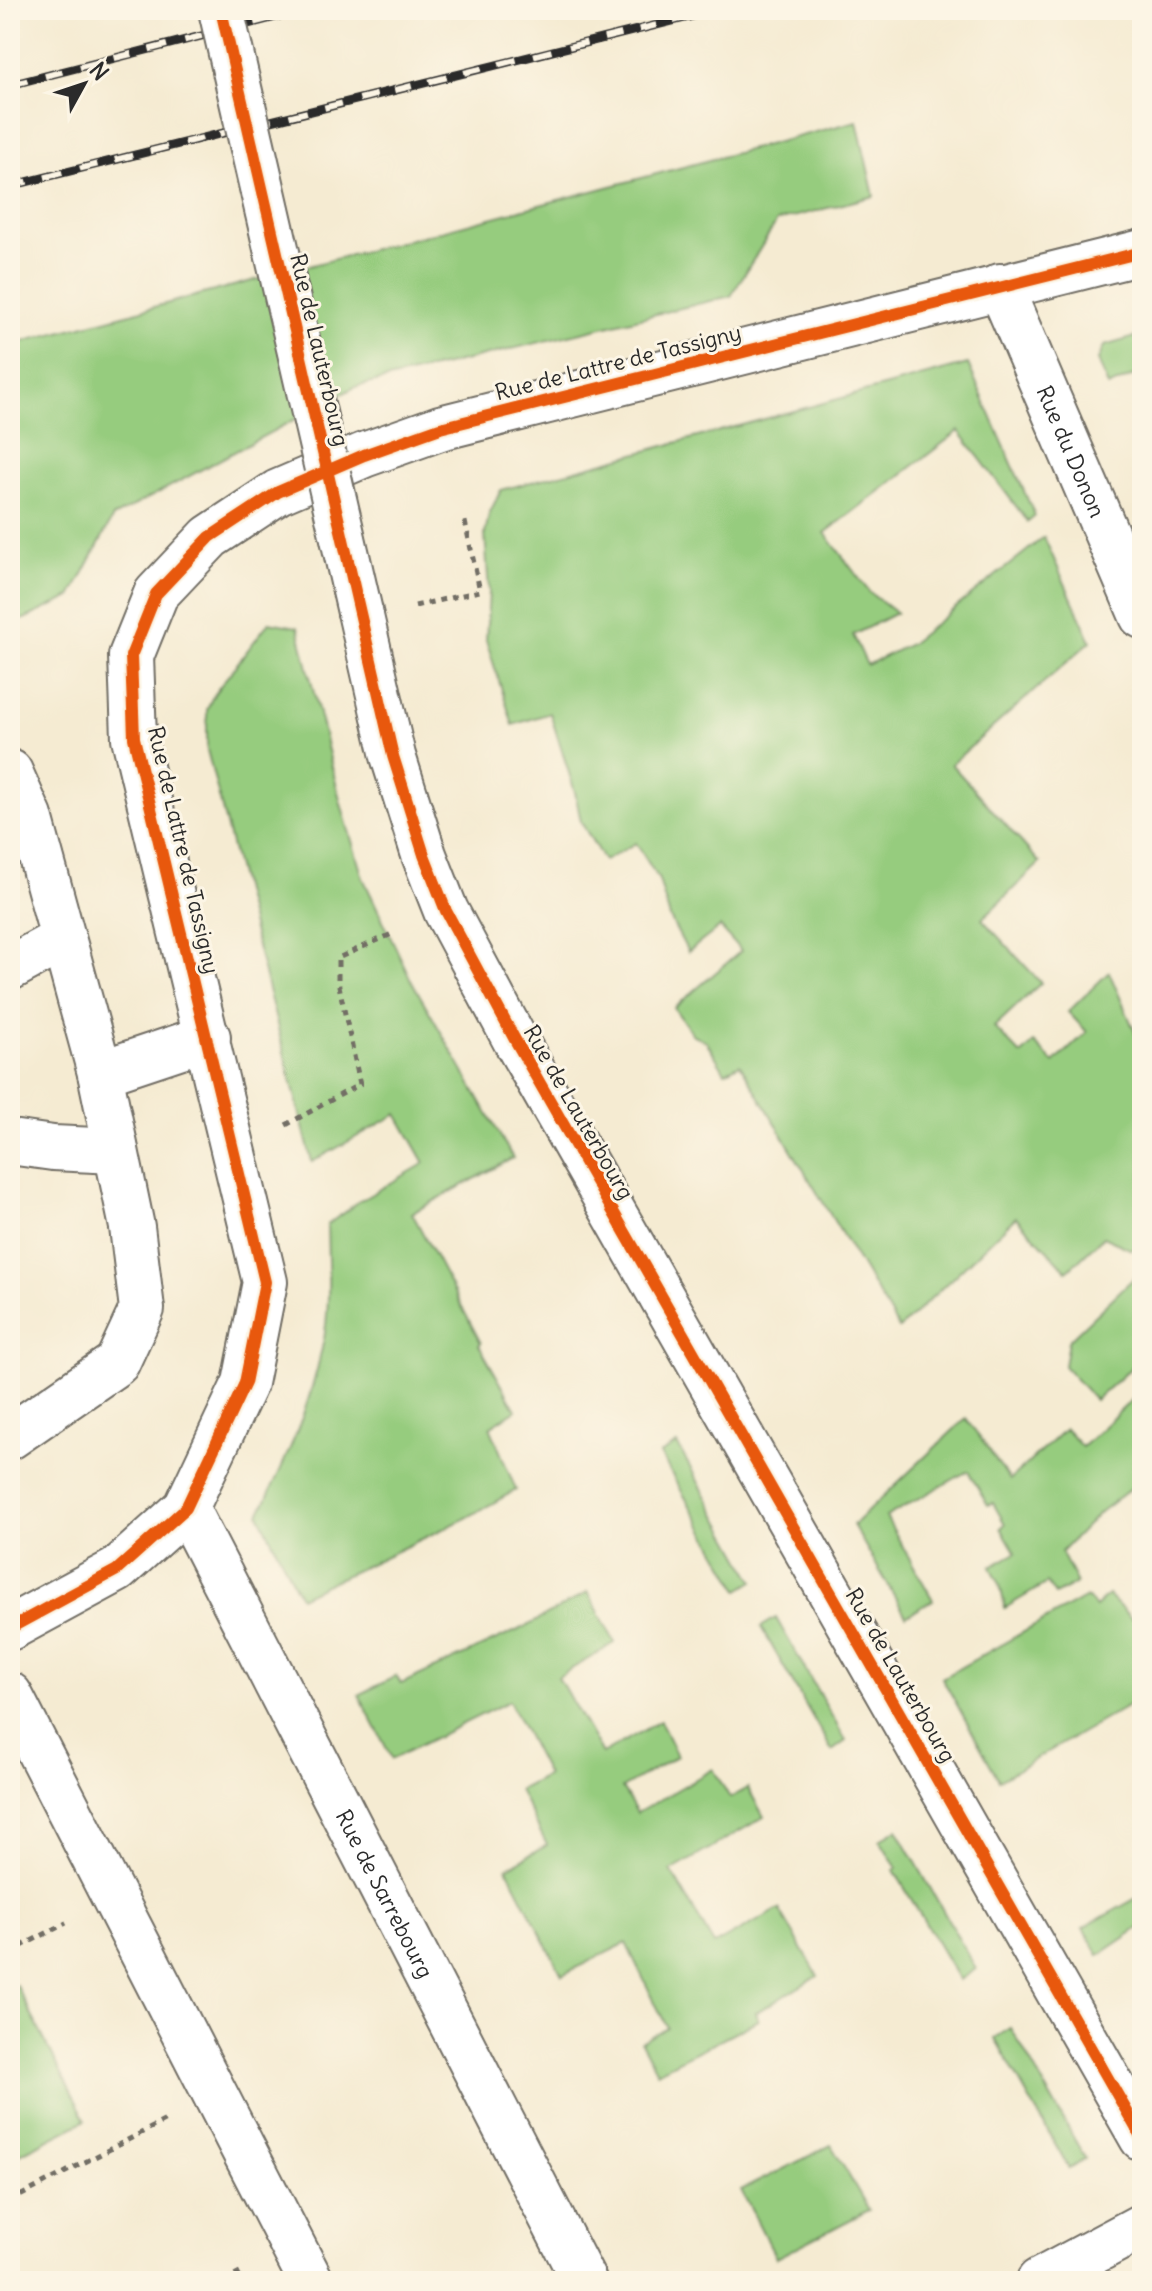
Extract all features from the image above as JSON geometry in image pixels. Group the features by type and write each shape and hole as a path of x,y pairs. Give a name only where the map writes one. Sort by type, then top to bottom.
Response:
{"street":[{"name":"Rue de Lauterbourg","path":"221,10 393,756 424,855 446,911 522,1052 1142,2138"},
{"name":"Rue de Lattre de Tassigny","path":"10,1628 117,1570 186,1508 245,1383 265,1282 134,738 131,656 156,594 210,537 278,492 364,455 440,428 1142,252"},
{"name":"Rue du Donon","path":"1000,286 1142,616"},
{"path":"10,772 30,817 100,1073 132,1227 142,1309 117,1363 10,1437"},
{"path":"10,968 63,939"},
{"path":"100,1073 208,1037"},
{"path":"10,1142 116,1151"},
{"name":"Rue de Sarrebourg","path":"186,1508 584,2281"},
{"path":"10,1695 311,2281"},
{"path":"1039,2281 1142,2226"}],"path":[{"path":"411,607 480,591 464,517"},
{"path":"236,1152 360,1084 338,981 338,958 446,911"},
{"path":"10,2201 215,2095"}],"green space":[{"path":"857,121 874,196 777,221 731,296 355,387 113,517 71,597 10,623 10,345"},
{"path":"1142,335 1142,372 1108,387 1098,360 1104,346"},
{"path":"968,364 1035,516 1028,522 959,431 825,533 870,593 896,613 853,635 867,665 910,644 1044,537 1091,641 951,764 1040,863 982,919 1041,983 994,1027 1021,1055 1034,1043 1054,1063 1087,1032 1068,1012 1109,972 1142,1048 1142,1241 1132,1250 1103,1237 1067,1271 1016,1217 899,1329 740,1064 725,1072 706,1041 693,1035 674,1008 741,951 720,927 688,952 670,918 659,880 636,843 604,861 581,822 575,792 550,713 513,725 486,640 489,592 485,534 489,514 501,490"},
{"path":"269,622 298,627 341,804 363,878 410,978 513,1158 412,1213 516,1410 490,1427 516,1490 466,1518 300,1597 259,1514 296,1433 317,1370 328,1303 327,1225 358,1202 425,1163 397,1114 312,1162 207,750 207,709 214,694"},
{"path":"1142,1270 1142,1358 1095,1400 1064,1366 1068,1341"},
{"path":"1133,1399 1142,1409 1142,1480 1100,1512 1061,1552 1077,1583 1055,1595 1047,1583 1005,1608 1000,1584 991,1567 1016,1553 1001,1528 1005,1524 993,1503 988,1505 968,1471 886,1517 933,1600 906,1616 853,1525 966,1418 1010,1480 1065,1429 1082,1447"},
{"path":"677,1444 754,1581 739,1590 660,1454"},
{"path":"588,1592 615,1643 558,1677 602,1754 660,1721 677,1756 622,1788 637,1813 713,1769 730,1798 748,1788 764,1817 671,1871 714,1945 779,1909 818,1976 755,2013 758,2020 657,2072 641,2042 667,2027 626,1943 562,1975 507,1868 547,1845 519,1790 547,1775 509,1701 392,1759 359,1695 396,1676 401,1684 527,1626"},
{"path":"1108,1595 1131,1618 1142,1608 1142,1698 999,1780 942,1678 1086,1597 1095,1607"},
{"path":"776,1618 846,1741 832,1751 761,1627"},
{"path":"897,1829 976,1969 959,1980 894,1870 897,1868 880,1840"},
{"path":"1142,1895 1142,1926 1099,1955 1083,1928"},
{"path":"16,1985 86,2120 10,2159 10,1988"},
{"path":"1011,2028 1085,2158 1069,2169 995,2038"},
{"path":"831,2145 869,2210 776,2258 741,2190"}],"railway":[{"path":"10,85 303,10"},
{"path":"10,186 717,10"}],"cycle path":[{"path":"221,10 393,756 424,855 446,911 514,1038 1142,2138"},
{"path":"10,1628 117,1570 186,1508 245,1383 265,1282 134,738 131,656 156,594 210,537 278,492 364,455 440,428 1142,252"}]}
